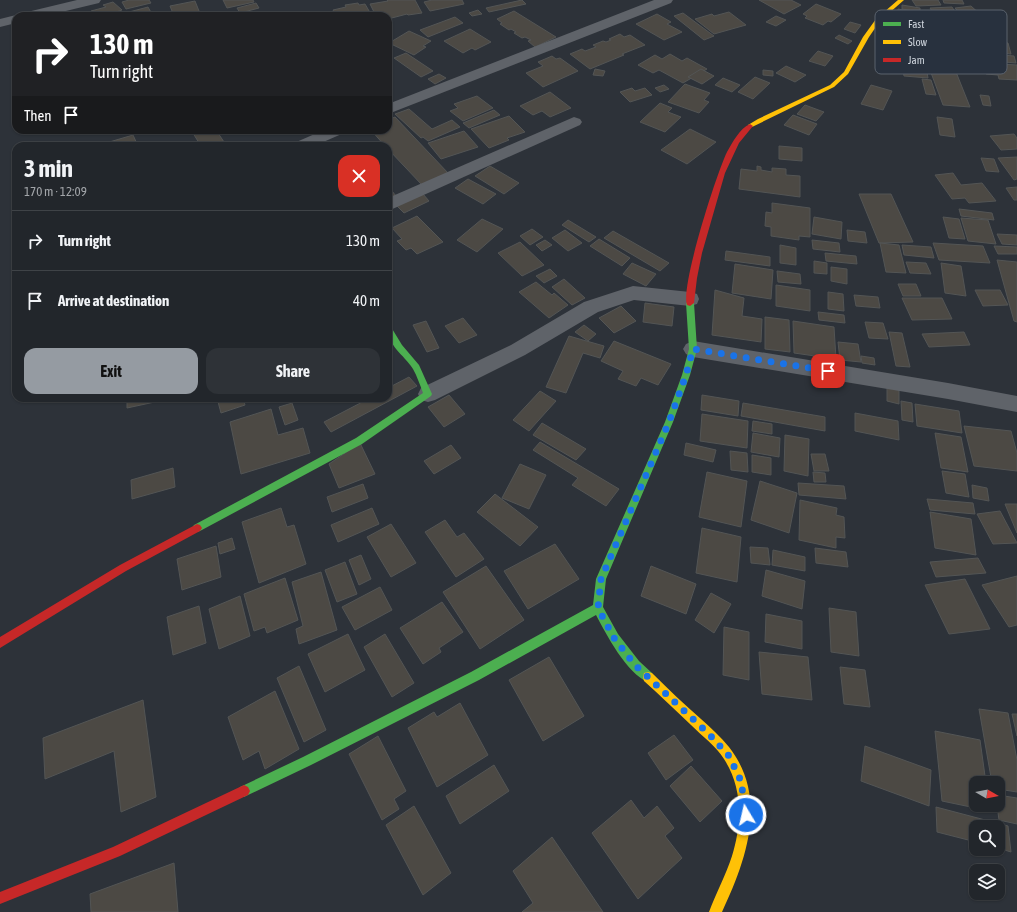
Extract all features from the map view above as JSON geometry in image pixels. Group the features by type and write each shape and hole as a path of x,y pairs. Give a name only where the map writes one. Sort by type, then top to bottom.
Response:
{"street":[{"path":"44,12 94,0"},
{"path":"392,107 666,0"},
{"path":"890,10 901,0"},
{"path":"0,23 12,20"},
{"path":"715,912 730,882 742,846 746,815 741,781 729,756 709,734 635,665 614,638 598,608 601,579 669,422 686,375 693,349 690,299 697,253 726,161 737,140 749,127 760,120 832,86 846,73 866,37 875,24"},
{"path":"392,203 574,122"},
{"path":"310,142 328,134"},
{"path":"0,643 123,568 359,441 428,394 518,350 591,307 633,293 690,299"},
{"path":"392,336 399,347 416,367 428,394"},
{"path":"693,349 948,391 1017,404"},
{"path":"0,898 116,852 307,761 475,676 598,608"}],"building":[{"path":"129,0 149,0 151,3 126,9 122,2"},
{"path":"223,0 253,0 254,2 227,8"},
{"path":"387,0 415,0 422,13 407,14 392,18 392,12 374,12 370,4 388,1"},
{"path":"432,0 462,0 464,4 430,11 424,2"},
{"path":"522,0 526,4 489,12 486,8"},
{"path":"759,0 791,0 801,5 784,14"},
{"path":"912,0 938,0 941,5 916,6"},
{"path":"943,0 962,0 964,4 944,3"},
{"path":"195,1 199,12 172,12 170,6"},
{"path":"113,2 122,10 116,12 91,11 106,7 103,5"},
{"path":"256,3 259,8 239,12 237,8"},
{"path":"358,3 359,5 365,4 370,12 334,12 333,10 346,7 345,5"},
{"path":"816,4 841,14 831,22 828,21 823,25 805,18 807,16 803,14"},
{"path":"902,5 920,8 920,10 908,10 902,9"},
{"path":"971,6 975,10 957,10 955,8"},
{"path":"148,7 151,12 129,12"},
{"path":"952,7 954,10 931,10 930,8"},
{"path":"478,10 482,14 472,16 469,13"},
{"path":"514,11 556,37 535,47 528,41 531,40 525,37 522,38 514,33 516,32 511,29 509,30 500,24 502,23 497,19"},
{"path":"729,12 746,25 714,34 695,19 712,14 714,16"},
{"path":"683,13 714,36 704,40 674,16"},
{"path":"657,14 671,22 667,24 682,32 664,40 636,24"},
{"path":"776,16 786,20 776,26 766,22"},
{"path":"455,17 463,23 428,37 420,30"},
{"path":"850,22 861,25 855,33 844,29"},
{"path":"470,29 491,42 475,50 472,48 463,53 444,41"},
{"path":"409,31 431,41 423,46 426,47 414,55 392,44 392,41"},
{"path":"620,34 624,37 630,35 645,45 590,69 570,54 582,49 585,51 596,47 593,45 611,40 609,39"},
{"path":"839,35 852,41 848,44 835,38"},
{"path":"1007,43 1008,43 1011,54 1007,54"},
{"path":"818,51 833,56 825,66 809,61"},
{"path":"406,53 433,71 421,77 394,58"},
{"path":"670,54 682,61 687,58 707,69 683,83 659,70 653,73 638,65 655,55 662,59"},
{"path":"1007,55 1014,56 1016,63 1007,62"},
{"path":"552,56 556,59 560,58 578,71 543,87 526,73 543,66 538,62"},
{"path":"1007,64 1017,65 1017,80 999,79 998,75 986,74 1007,74"},
{"path":"786,66 806,75 795,82 776,73"},
{"path":"595,69 605,71 603,76 593,75"},
{"path":"701,69 714,76 702,84 688,77"},
{"path":"763,70 773,71 773,76 763,75"},
{"path":"439,74 446,78 435,84 428,79"},
{"path":"904,74 927,74 928,78 904,76"},
{"path":"931,74 957,74 970,107 943,105"},
{"path":"755,77 770,83 753,99 738,92"},
{"path":"723,78 740,85 732,92 715,85"},
{"path":"922,79 931,80 936,95 926,94"},
{"path":"685,84 710,93 704,100 709,102 699,113 668,102"},
{"path":"664,85 669,89 660,92 655,88"},
{"path":"871,85 892,91 883,110 861,104"},
{"path":"632,88 635,91 645,88 652,95 630,102 620,92"},
{"path":"550,92 571,108 550,117 542,111 533,115 520,106"},
{"path":"980,95 989,96 991,106 983,105"},
{"path":"477,96 493,108 463,121 450,111 458,108 454,104"},
{"path":"660,103 672,108 668,112 681,117 665,132 640,122"},
{"path":"805,105 824,112 816,121 797,114"},
{"path":"409,109 432,129 452,120 460,127 428,141 423,137 421,138 395,114"},
{"path":"494,110 500,115 469,128 463,123"},
{"path":"793,115 817,124 809,135 784,125"},
{"path":"509,116 525,132 507,138 509,140 489,148 471,129"},
{"path":"395,117 449,174 422,185 392,153 392,142 382,142 374,134 392,134 392,118"},
{"path":"937,117 952,119 955,137 940,135"},
{"path":"690,129 716,142 687,164 661,150"},
{"path":"464,131 478,147 441,159 428,143"},
{"path":"194,134 219,134 224,142 198,142"},
{"path":"1014,134 1017,138 1017,149 1001,150 990,136"},
{"path":"133,135 136,142 109,142"},
{"path":"779,146 802,148 802,161 779,159"},
{"path":"1017,157 1017,179 1014,180 998,158"},
{"path":"981,158 994,159 999,172 986,171"},
{"path":"490,166 519,183 504,194 475,176"},
{"path":"757,166 761,167 761,170 772,172 772,168 786,169 786,175 800,176 800,197 739,189 741,169 757,171"},
{"path":"953,173 961,185 982,183 996,201 969,203 965,198 952,199 935,175"},
{"path":"468,179 496,194 483,204 455,188"},
{"path":"1017,187 1017,200 1014,200 1006,188"},
{"path":"392,191 396,196 392,198"},
{"path":"423,194 429,201 404,213 397,206"},
{"path":"859,194 891,194 913,242 879,243"},
{"path":"772,203 810,208 810,237 799,236 799,240 771,236 771,227 765,226 766,212 772,213"},
{"path":"959,209 992,213 994,220 961,216"},
{"path":"417,216 443,242 417,254 411,248 406,250 397,241 402,239 392,228"},
{"path":"814,217 842,222 841,239 812,234"},
{"path":"943,217 959,219 965,239 949,238"},
{"path":"961,218 988,220 996,244 968,241"},
{"path":"482,219 503,229 477,252 457,240"},
{"path":"568,220 596,237 589,242 562,225"},
{"path":"532,229 543,237 530,245 520,236"},
{"path":"565,230 582,243 568,251 552,238"},
{"path":"847,230 865,232 867,243 848,241"},
{"path":"613,231 669,263 660,271 604,238"},
{"path":"997,234 1017,235 1017,245 1002,244"},
{"path":"599,239 630,258 622,266 590,246"},
{"path":"545,240 552,245 542,251 536,245"},
{"path":"812,240 839,243 840,252 813,249"},
{"path":"520,242 544,265 522,276 498,253"},
{"path":"880,243 899,245 906,273 886,272"},
{"path":"933,243 983,246 990,263 939,260"},
{"path":"780,245 796,248 796,265 780,263"},
{"path":"902,245 931,247 934,258 904,255"},
{"path":"994,246 1017,247 1017,254 998,254"},
{"path":"726,251 770,257 770,266 725,260"},
{"path":"825,253 856,256 857,264 826,261"},
{"path":"997,260 1017,262 1017,322 1014,321"},
{"path":"814,261 827,263 827,274 814,273"},
{"path":"906,262 926,263 931,274 910,273"},
{"path":"632,263 656,274 646,286 623,274"},
{"path":"941,263 961,266 966,296 945,293"},
{"path":"735,264 773,270 771,299 732,293"},
{"path":"831,267 847,269 847,284 831,281"},
{"path":"550,269 557,276 544,283 536,276"},
{"path":"777,271 800,274 801,284 778,282"},
{"path":"564,279 585,298 572,305 552,287"},
{"path":"536,282 552,295 554,293 568,305 549,318 519,292"},
{"path":"898,284 916,284 921,296 903,296"},
{"path":"776,285 810,290 810,311 776,306"},
{"path":"715,290 744,298 742,316 762,319 761,342 712,335"},
{"path":"975,290 1000,290 1008,305 983,306"},
{"path":"828,292 843,294 844,311 828,309"},
{"path":"854,295 878,297 880,308 856,306"},
{"path":"902,298 942,298 952,319 912,320"},
{"path":"645,303 674,307 672,326 643,322"},
{"path":"621,306 636,321 614,333 599,318"},
{"path":"818,312 844,315 845,323 819,320"},
{"path":"765,317 789,320 790,352 765,349"},
{"path":"463,318 477,335 459,343 445,326"},
{"path":"426,321 439,348 427,352 413,325"},
{"path":"793,321 834,327 836,359 794,353"},
{"path":"865,322 883,323 888,339 869,338"},
{"path":"584,325 596,334 588,341 575,332"},
{"path":"889,332 902,333 910,367 896,366"},
{"path":"964,332 970,345 929,347 922,334"},
{"path":"569,336 604,346 600,358 583,353 566,393 546,387"},
{"path":"614,341 671,364 658,385 641,378 636,386 618,379 623,371 601,361"},
{"path":"838,342 858,344 861,362 840,360"},
{"path":"861,356 874,358 875,365 862,363"},
{"path":"409,377 417,386 392,399 392,386"},
{"path":"887,387 899,390 899,404 887,401"},
{"path":"540,391 556,401 529,431 513,420"},
{"path":"449,395 465,414 444,427 428,407"},
{"path":"702,395 739,401 738,416 701,410"},
{"path":"901,401 912,403 913,422 902,420"},
{"path":"127,402 155,402 127,408"},
{"path":"218,402 244,402 245,405 221,413"},
{"path":"362,402 387,402 331,432 324,422"},
{"path":"292,403 298,420 285,425 279,407"},
{"path":"743,403 825,417 825,431 741,416"},
{"path":"915,404 959,411 962,433 917,426"},
{"path":"271,409 278,435 303,428 310,453 241,474 230,422"},
{"path":"855,413 898,421 899,440 855,431"},
{"path":"702,414 748,421 747,448 700,441"},
{"path":"753,421 772,424 772,434 752,431"},
{"path":"542,423 586,449 576,460 533,435"},
{"path":"964,426 1011,431 1017,453 1017,471 974,466"},
{"path":"753,433 780,438 779,457 751,452"},
{"path":"935,433 961,437 968,472 941,468"},
{"path":"785,435 809,439 808,476 784,471"},
{"path":"540,442 619,489 606,506 572,485 578,478 533,450"},
{"path":"360,443 375,474 339,488 329,464"},
{"path":"686,443 716,450 713,462 684,455"},
{"path":"451,445 461,458 434,474 424,461"},
{"path":"730,451 747,453 748,472 731,470"},
{"path":"811,454 825,454 829,471 814,471"},
{"path":"752,455 771,458 771,475 752,472"},
{"path":"520,464 546,475 529,509 502,498"},
{"path":"173,468 175,487 132,499 131,480"},
{"path":"942,471 965,474 969,497 946,493"},
{"path":"707,472 747,481 741,527 699,517"},
{"path":"813,472 825,473 826,482 814,482"},
{"path":"760,481 797,493 789,533 751,520"},
{"path":"798,483 844,486 846,499 799,495"},
{"path":"363,484 368,498 332,512 327,497"},
{"path":"972,485 987,488 989,501 973,498"},
{"path":"495,494 538,527 520,546 477,512"},
{"path":"927,499 973,503 975,514 930,510"},
{"path":"800,500 837,508 836,515 844,517 845,538 836,537 836,548 799,540"},
{"path":"1005,504 1017,504 1017,533"},
{"path":"281,508 287,527 294,525 306,564 259,583 242,522"},
{"path":"372,508 379,524 338,542 331,525"},
{"path":"1000,511 1017,543 993,544 977,514"},
{"path":"930,512 971,519 976,555 935,548"},
{"path":"445,520 457,537 464,533 484,559 456,577 425,532"},
{"path":"391,524 416,563 391,577 367,537"},
{"path":"702,528 741,537 737,582 696,573"},
{"path":"232,538 235,549 220,554 218,543"},
{"path":"555,544 579,579 528,609 504,571"},
{"path":"216,546 221,577 182,590 177,559"},
{"path":"750,547 768,548 770,565 751,563"},
{"path":"815,548 846,552 848,567 816,563"},
{"path":"773,550 805,557 805,571 772,565"},
{"path":"361,555 371,579 359,585 349,560"},
{"path":"978,558 986,573 936,577 930,562"},
{"path":"345,562 357,594 337,602 325,570"},
{"path":"486,566 524,620 480,649 443,592"},
{"path":"651,566 696,584 686,614 641,596"},
{"path":"766,570 805,581 802,609 762,596"},
{"path":"321,572 337,630 299,644 296,629 303,626 292,582"},
{"path":"1017,576 1017,625 1009,627 982,585"},
{"path":"285,578 298,620 267,633 265,627 254,631 244,594"},
{"path":"965,579 990,629 949,634 925,585"},
{"path":"380,587 392,610 355,630 342,607"},
{"path":"711,593 731,604 714,633 695,620"},
{"path":"240,596 250,636 219,649 209,609"},
{"path":"442,602 463,632 439,648 441,652 423,664 400,628"},
{"path":"199,606 206,643 173,655 167,617"},
{"path":"829,608 856,612 859,656 831,652"},
{"path":"766,614 802,621 802,649 765,642"},
{"path":"724,627 749,632 749,680 723,675"},
{"path":"348,634 365,670 325,692 308,654"},
{"path":"385,634 414,683 392,697 364,647"},
{"path":"759,652 808,657 812,700 762,694"},
{"path":"549,657 584,716 543,741 509,680"},
{"path":"299,666 326,730 304,742 277,678"},
{"path":"840,667 865,670 870,707 844,704"},
{"path":"275,691 299,749 265,769 259,751 243,760 228,717"},
{"path":"143,700 156,797 121,812 114,751 45,779 43,738"},
{"path":"460,703 488,755 437,787 408,728 434,712 437,717"},
{"path":"979,709 1008,713 1017,760 1017,792 1005,790 1005,776 991,776"},
{"path":"1012,714 1017,714 1017,736"},
{"path":"935,731 980,740 985,776 969,776 969,807 942,801"},
{"path":"674,735 693,760 666,780 648,753"},
{"path":"378,736 406,791 394,799 399,809 382,820 349,754"},
{"path":"865,746 931,770 929,806 861,781"},
{"path":"494,765 509,791 460,824 446,796"},
{"path":"691,766 722,801 700,822 670,786"},
{"path":"1005,796 1017,798 1017,824 1005,821 1005,820 999,820 998,812 1005,812"},
{"path":"631,800 644,818 657,806 674,828 665,836 682,858 638,899 592,833"},
{"path":"414,806 451,873 423,895 386,825"},
{"path":"936,807 985,820 969,820 969,840 937,832"},
{"path":"1005,825 1008,826 1011,852 1005,850"},
{"path":"552,837 603,912 522,912 533,903 513,871"},
{"path":"174,863 178,912 91,912 90,894"}],"traffic: fast":[{"path":"648,677 635,665 614,638 598,608 601,579 669,422 686,375 693,349 690,303"},
{"path":"197,528 359,441 428,394 416,367 399,347 392,336"},
{"path":"244,791 307,761 475,676 598,608"}],"traffic: slow":[{"path":"890,10 901,0"},
{"path":"750,126 832,86 846,73 866,37 875,24"},
{"path":"648,677 718,743 729,756 739,775 744,795 745,815 743,835 739,855 715,912"}],"traffic: jam":[{"path":"690,303 698,253 722,173 730,152 742,134 750,126"},
{"path":"0,643 123,568 197,528"},
{"path":"0,898 116,852 244,791"}],"route":[{"path":"746,815 741,781 729,756 709,734 635,665 614,638 598,608 601,579 669,422 686,375 693,349 828,371"}]}
